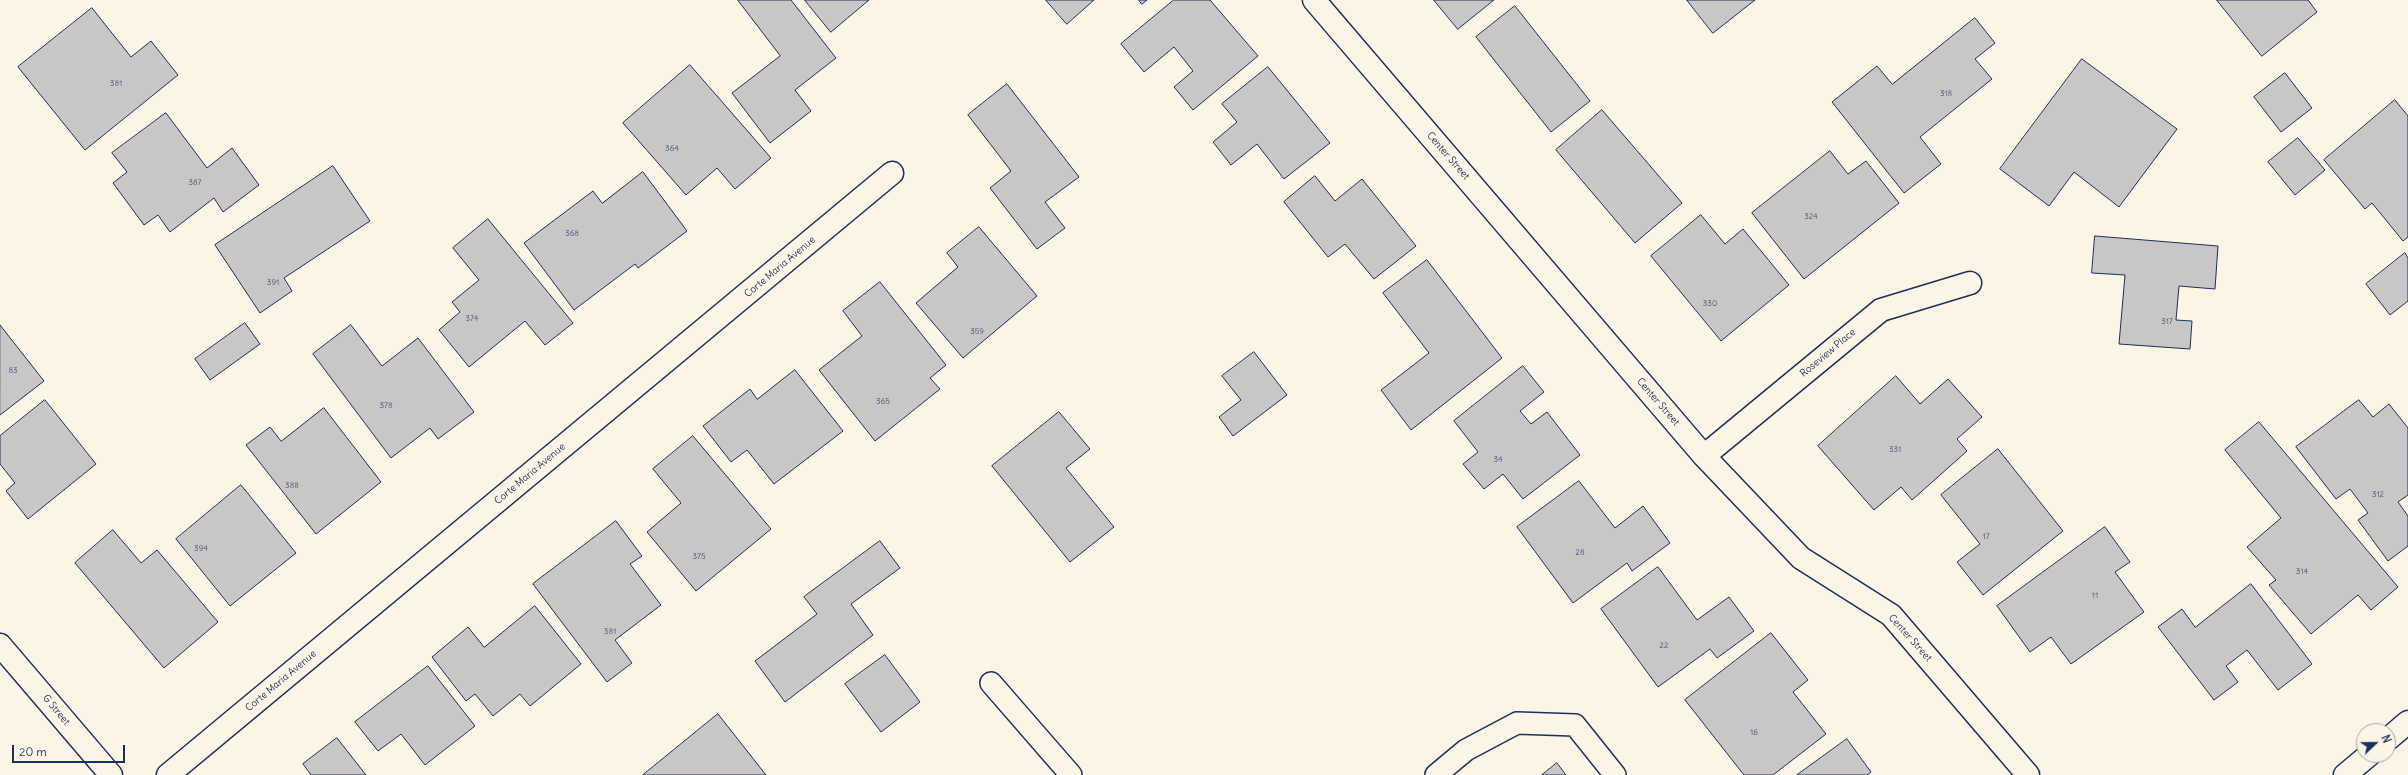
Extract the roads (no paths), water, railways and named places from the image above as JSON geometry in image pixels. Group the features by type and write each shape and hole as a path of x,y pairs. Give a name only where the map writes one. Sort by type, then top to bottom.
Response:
{"street":[{"name":"Center Street","path":"1314,0 1704,456 1801,558 1891,615 2028,775"},
{"name":"Corte Maria Avenue","path":"168,775 892,173"},
{"name":"Roseview Place","path":"1704,456 1881,310 1970,283"},
{"name":"G Street","path":"0,645 111,775"},
{"path":"2396,732 2408,722"},
{"path":"2345,775 2359,763"}],"lane":[{"path":"991,683 1071,775"},
{"path":"1436,775 1466,750 1518,723 1575,725 1615,775"}]}
